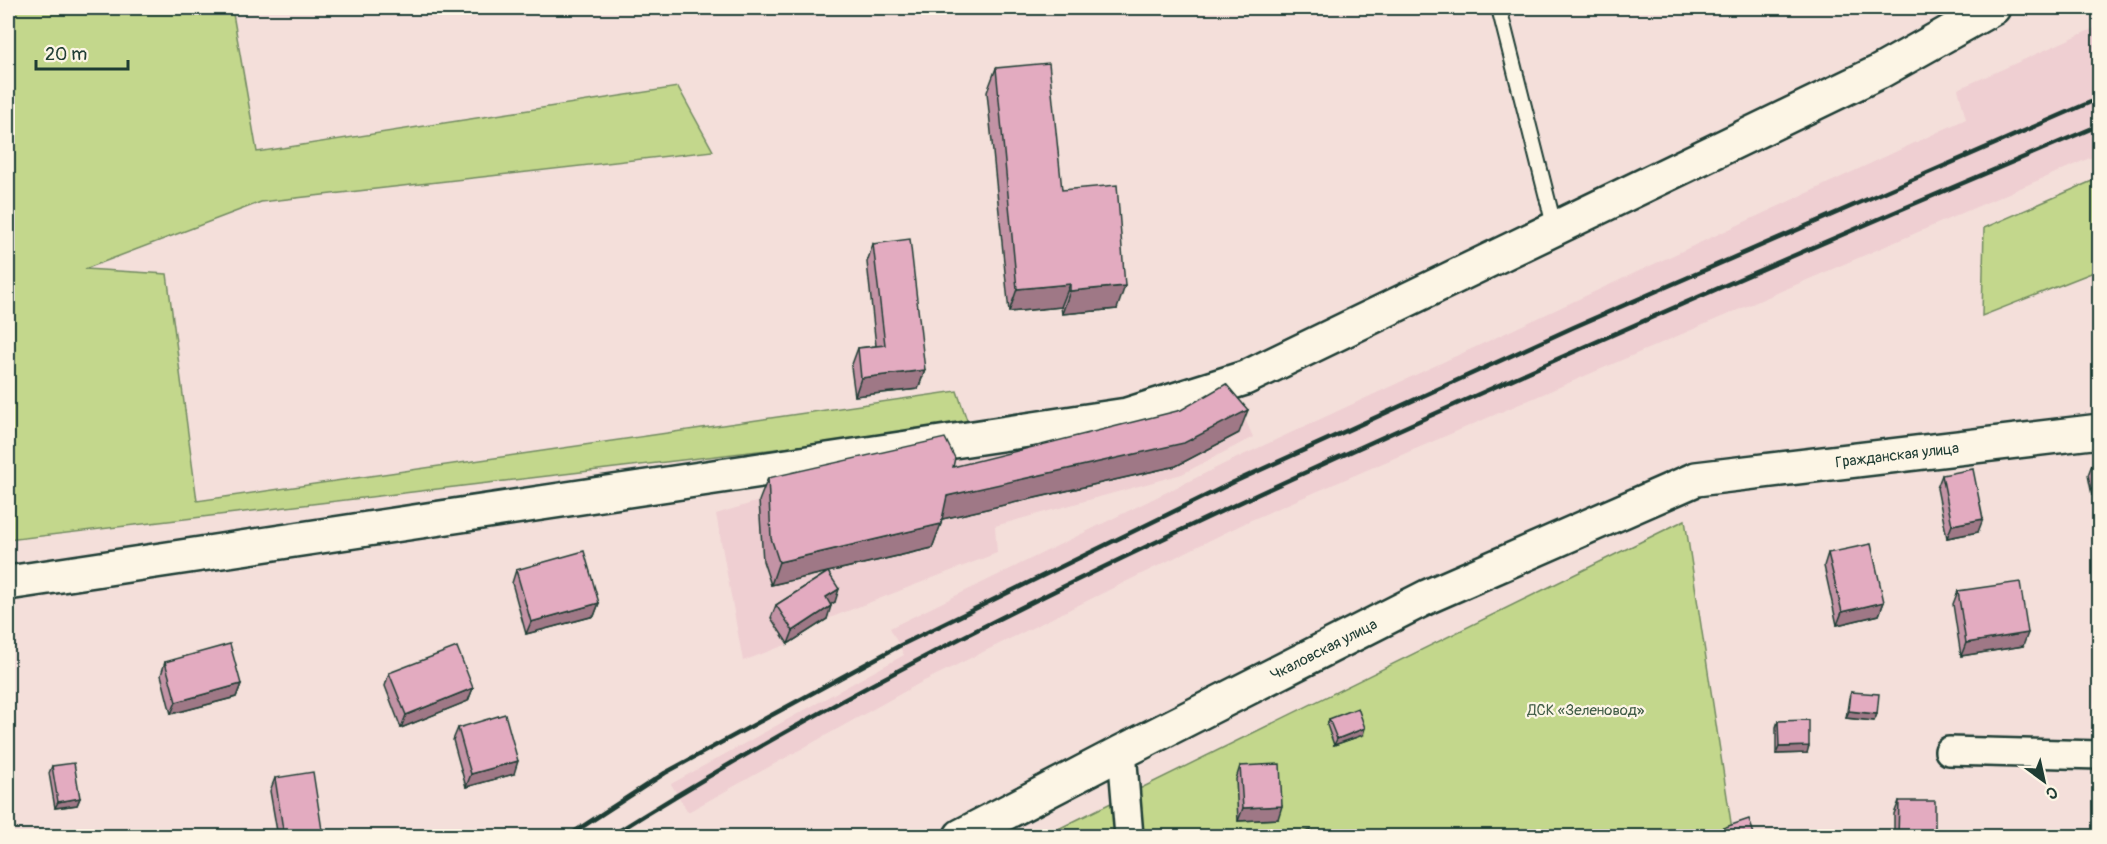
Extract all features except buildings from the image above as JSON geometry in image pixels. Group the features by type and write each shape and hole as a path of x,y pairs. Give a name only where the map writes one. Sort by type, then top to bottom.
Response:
{"street":[{"path":"8,584 1127,415 1245,378 1879,72 1993,8"},
{"name":"Гражданская улица","path":"1696,479 2100,431"},
{"name":"Чкаловская улица","path":"961,837 1122,752 1430,596 1696,479"},
{"path":"1949,751 2100,754"},
{"path":"1122,752 1130,837"}],"lane":[{"path":"1499,8 1555,229"}],"shaded area":[{"path":"2099,26 2099,154 1251,520 920,683 688,812 671,784 904,655 890,628 1226,463 1966,119 1958,89"},
{"path":"1231,387 1253,437 1182,474 995,526 997,553 827,619 788,644 743,661 716,514 759,501 936,462 1137,425"}],"green space":[{"path":"8,8 232,8 257,152 678,87 713,151 261,202 85,269 167,274 197,501 957,391 969,426 8,540"},
{"path":"2099,178 2099,270 1982,316 1984,228"},
{"name":"ДСК «Зеленовод»","path":"1685,520 1733,836 1044,836"}],"railway":[{"path":"568,836 665,773 899,646 1234,482 1574,327 2100,98"},
{"path":"611,836 800,724 994,621 1093,572 1392,433 1657,315 2100,125"}]}
